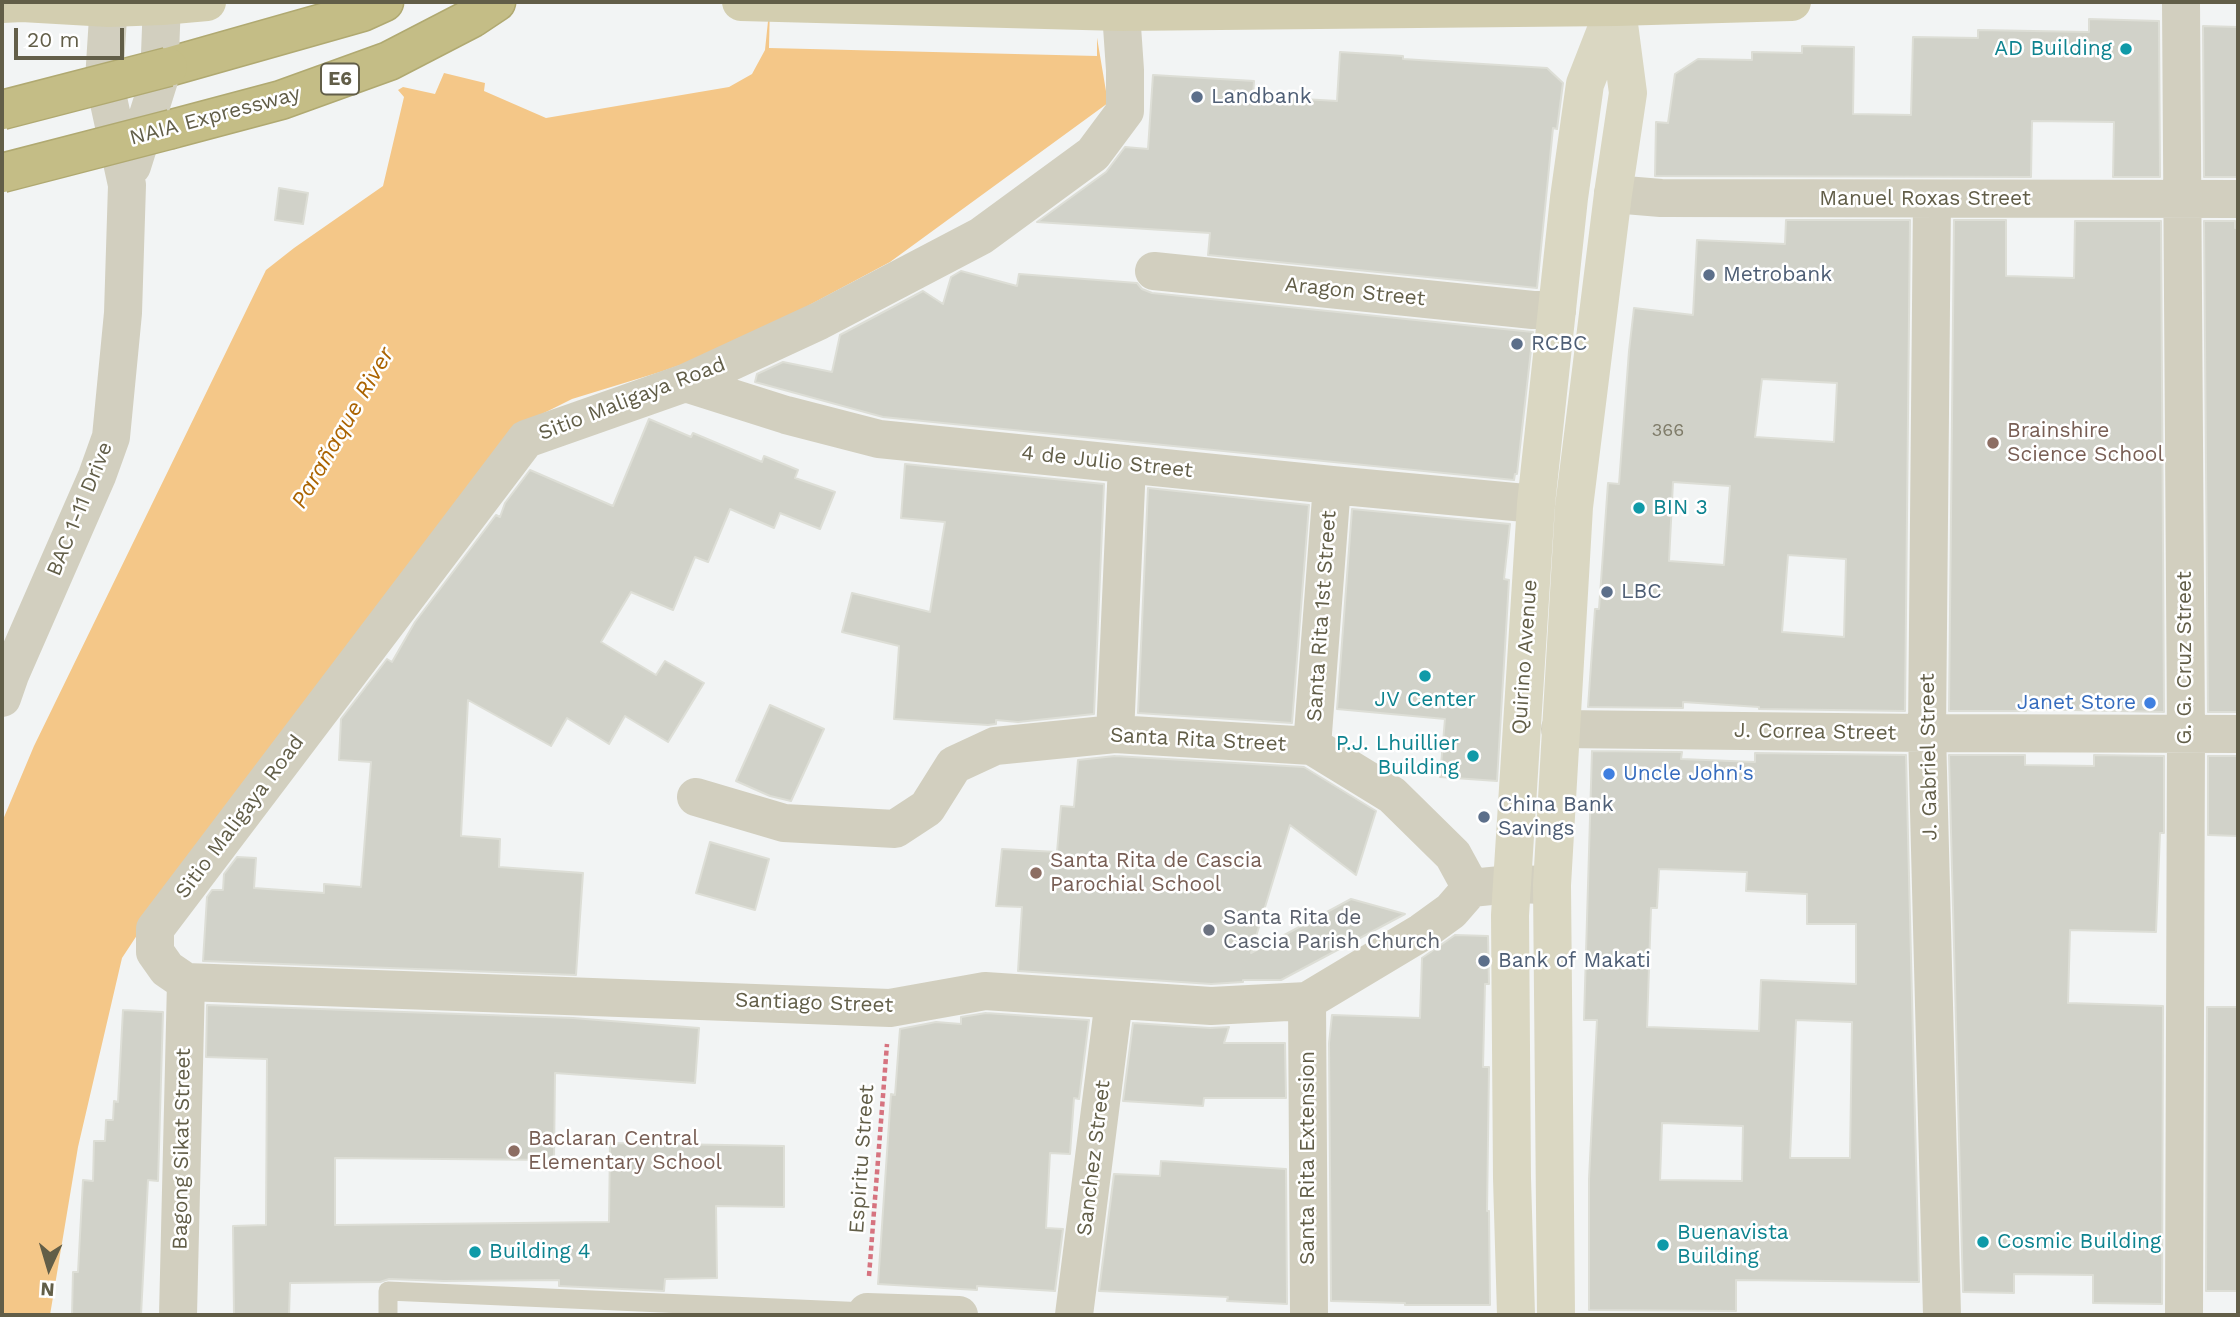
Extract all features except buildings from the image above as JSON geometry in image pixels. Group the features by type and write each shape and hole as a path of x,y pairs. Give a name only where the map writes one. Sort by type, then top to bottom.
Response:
{"highway":[{"path":"2,110 240,48 362,12 384,2"},
{"name":"NAIA Expressway","path":"2,173 281,100 389,61 472,18 496,2"}],"main road":[{"path":"16,3 109,5 207,2"},
{"path":"755,2 1112,8 1792,2"},
{"name":"Quirino Avenue","path":"1556,1315 1552,885 1574,507 1628,93 1617,4"},
{"name":"Quirino Avenue","path":"1516,1315 1512,1178 1511,884 1536,504 1584,85 1617,4"}],"street":[{"name":"G. G. Cruz Street","path":"2181,2 2186,734 2184,1315"},
{"name":"BAC 1-11 Drive","path":"127,185 159,80 162,4"},
{"name":"BAC 1-11 Drive","path":"2,698 97,476 111,437 123,313 127,185 104,80 109,5"},
{"name":"Sitio Maligaya Road","path":"177,976 155,952 155,929 526,439 685,383 819,321 981,236 1093,155 1125,111 1125,69 1112,8"},
{"name":"Manuel Roxas Street","path":"1613,194 1661,198 2238,200"},
{"name":"J. Gabriel Street","path":"1932,199 1927,733 1942,1315"},
{"name":"Aragon Street","path":"1154,271 1533,310 1557,310"},
{"name":"4 de Julio Street","path":"685,383 786,415 879,439 1536,504"},
{"path":"1115,734 1127,464"},
{"name":"Santa Rita 1st Street","path":"1312,746 1332,485"},
{"name":"J. Correa Street","path":"1560,729 2238,734"},
{"name":"Santa Rita Street","path":"696,797 783,823 895,830 928,808 954,765 995,746 1115,734 1312,746 1392,795 1454,855 1471,888"},
{"path":"1471,888 1511,884 1552,885"},
{"name":"Santiago Street","path":"177,976 890,1008 985,991 1211,1006 1307,1001 1422,932 1451,911 1471,888"},
{"name":"Bagong Sikat Street","path":"177,976 178,1315"},
{"name":"Sanchez Street","path":"1074,1315 1114,1000"},
{"name":"Santa Rita Extension","path":"1307,1001 1309,1315"},
{"path":"867,1312 960,1315"}],"lane":[{"path":"388,1315 388,1291 698,1310 867,1312"}],"path":[{"name":"Espiritu Street","path":"867,1312 890,1008"}],"water":[{"name":"Parañaque River","path":"770,2 1092,8 1108,103 890,262 729,348 572,399 534,418 182,867 122,958 78,1147 50,1315 2,1315 2,822 34,746 266,270 383,186 404,97 398,90 403,87 435,94 444,73 485,83 484,91 546,118 729,87 752,74 765,50"}],"pier":[{"path":"770,2 1097,17 1097,56 769,48"}],"place":[{"name":"AD Building","path":"2126,49"},
{"name":"Landbank","path":"1197,97"},
{"name":"Metrobank","path":"1709,275"},
{"name":"RCBC","path":"1517,344"},
{"name":"Brainshire Science School","path":"1993,443"},
{"name":"BIN 3","path":"1639,508"},
{"name":"LBC","path":"1607,592"},
{"name":"JV Center","path":"1425,676"},
{"name":"Janet Store","path":"2150,703"},
{"name":"P.J. Lhuillier Building","path":"1473,756"},
{"name":"Uncle John's","path":"1609,774"},
{"name":"China Bank Savings","path":"1484,817"},
{"name":"Santa Rita de Cascia Parochial School","path":"1036,873"},
{"name":"Santa Rita de Cascia Parish Church","path":"1209,930"},
{"name":"Bank of Makati","path":"1484,961"},
{"name":"Baclaran Central Elementary School","path":"514,1151"},
{"name":"Cosmic Building","path":"1983,1242"},
{"name":"Buenavista Building","path":"1663,1245"},
{"name":"Building 4","path":"475,1252"}]}
